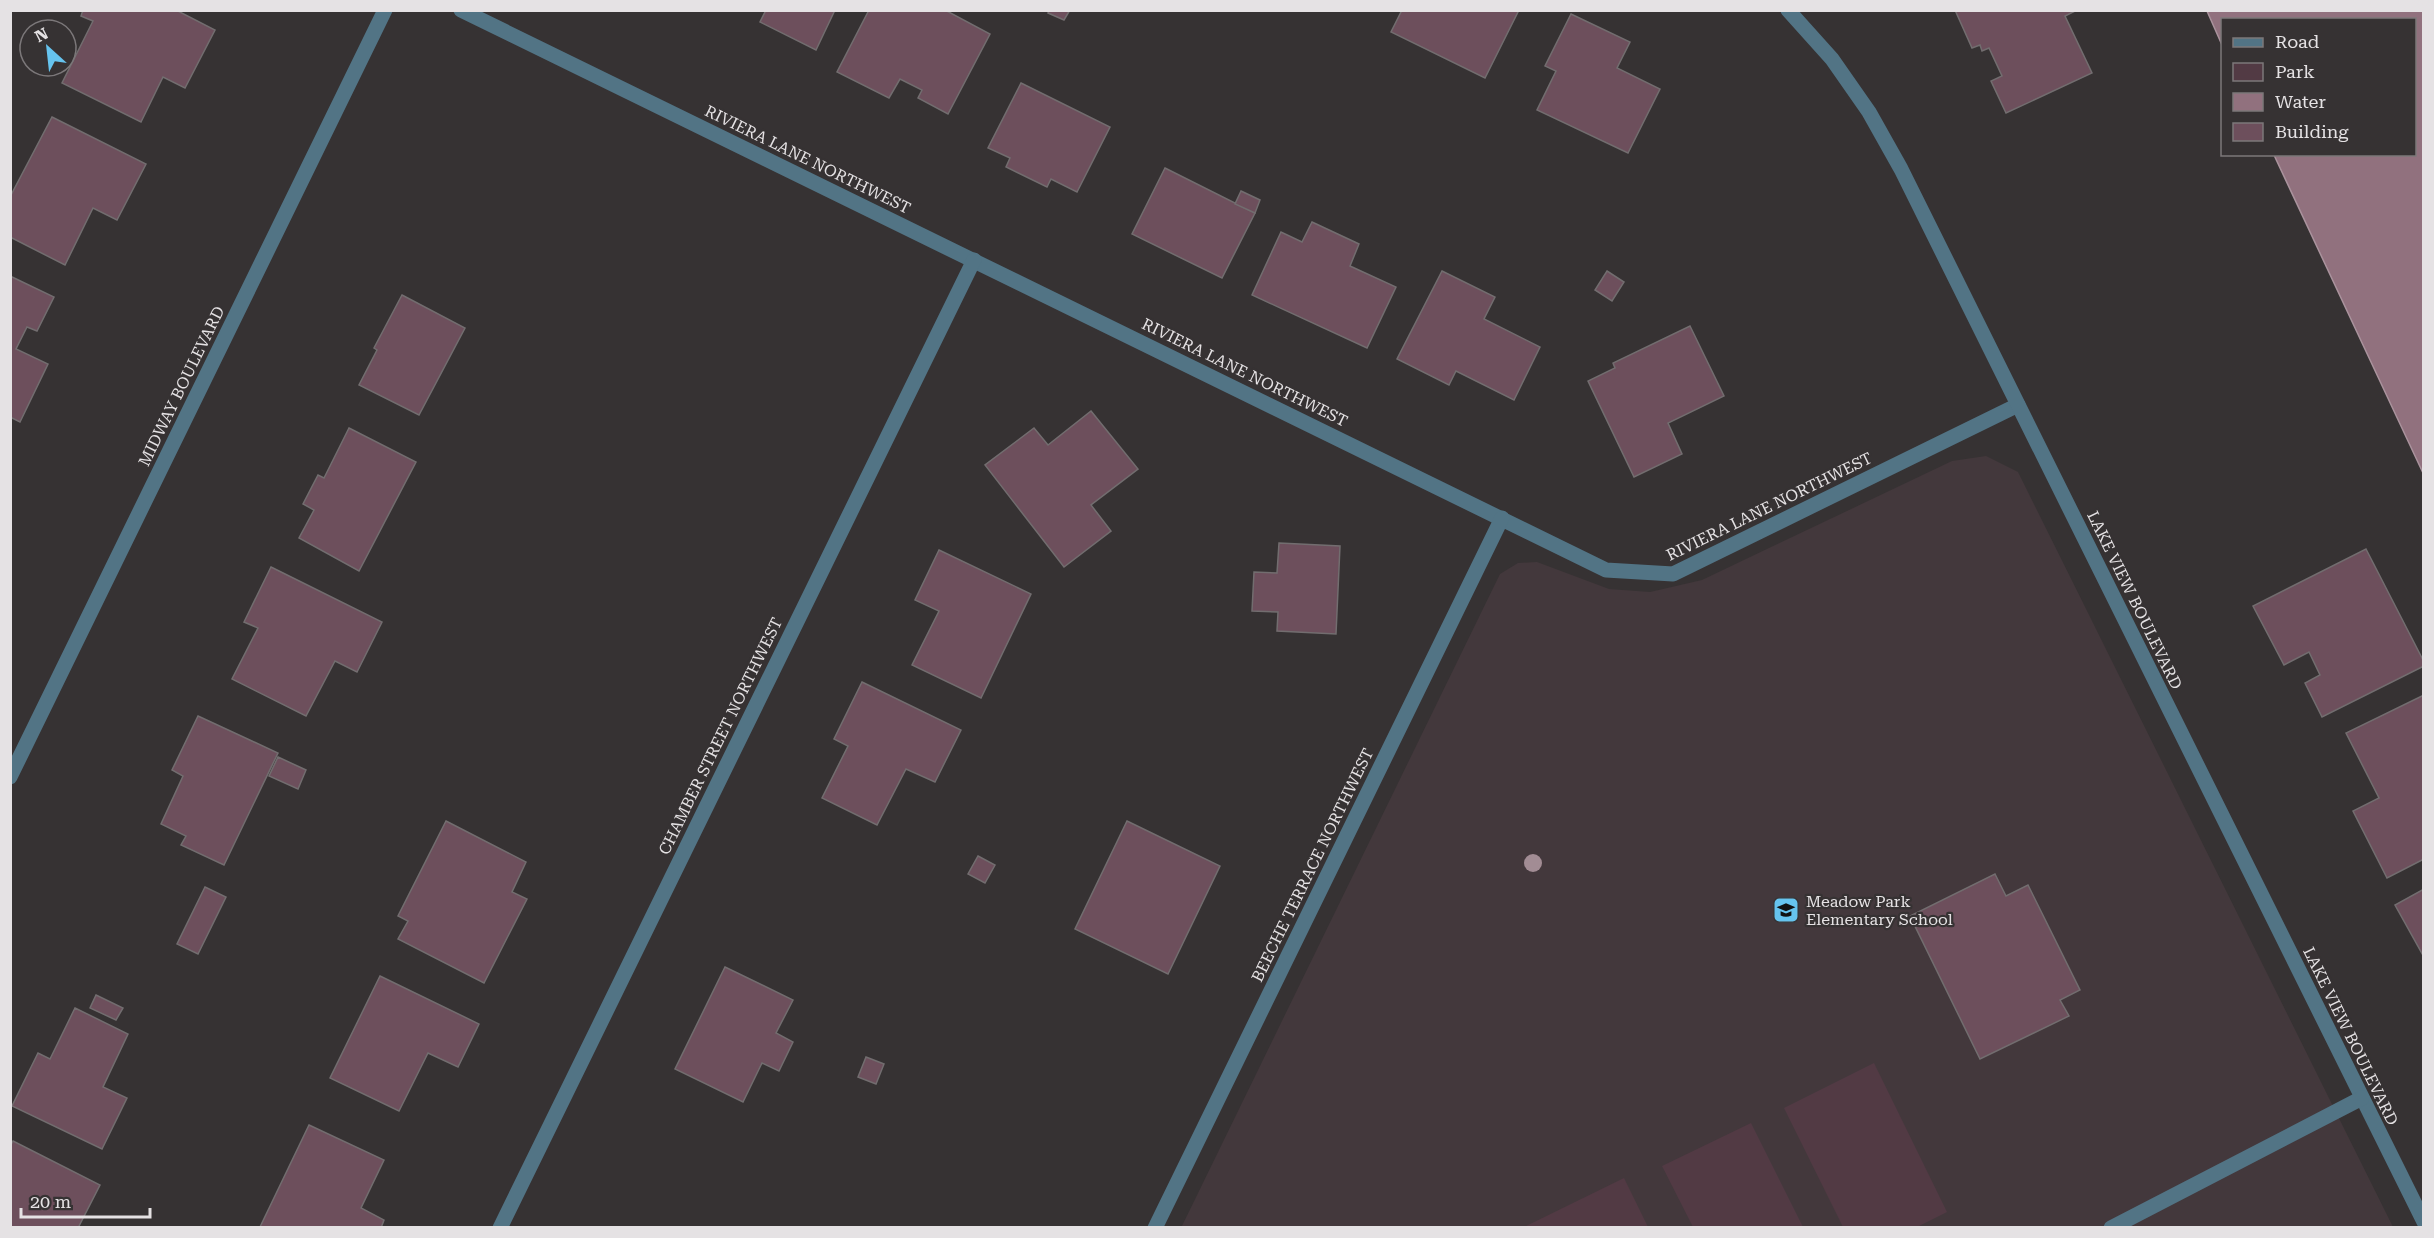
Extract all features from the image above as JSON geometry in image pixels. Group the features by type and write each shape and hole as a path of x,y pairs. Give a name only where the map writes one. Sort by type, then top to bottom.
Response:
{"street":[{"name":"MIDWAY BOULEVARD","path":"10,777 385,10"},
{"name":"RIVIERA LANE NORTHWEST","path":"461,10 1606,570 1673,574 2018,405"},
{"name":"LAKE VIEW BOULEVARD","path":"1788,10 1832,59 1869,112 1901,169 2424,1222"},
{"name":"CHAMBER STREET NORTHWEST","path":"500,1227 974,260"},
{"name":"BEECHE TERRACE NORTHWEST","path":"1159,1226 1502,518"},
{"path":"2111,1227 2362,1098"}],"shaded area":[{"name":"Meadow Park Elementary School","path":"1986,456 2018,472 2393,1227 1181,1228 1500,574 1518,563 1537,562 1609,589 1650,592 1702,580 1952,461"}],"green space":[{"path":"1874,1063 1947,1212 1917,1227 1843,1227 1784,1108"},
{"path":"1751,1123 1803,1227 1693,1227 1662,1166"},
{"path":"1624,1178 1648,1227 1524,1227"}],"water":[{"path":"2207,11 2423,11 2423,473 2274,156 2416,156 2416,18 2221,18 2221,43"}],"building":[{"path":"83,10 176,10 215,30 185,88 163,77 141,122 62,83 64,78 78,78 78,51 93,21 81,16"},
{"path":"766,10 835,10 816,50 760,22"},
{"path":"869,10 945,10 990,34 948,114 918,98 922,90 900,79 889,98 837,72"},
{"path":"1049,10 1070,10 1064,20 1048,13"},
{"path":"1402,10 1519,10 1485,78 1391,32"},
{"path":"1955,10 2077,10 2065,16 2092,73 2006,113 1991,81 2002,76 1989,48 1982,51 1980,45 1972,48"},
{"path":"1571,14 1630,42 1617,68 1660,89 1628,153 1537,110 1556,71 1545,66"},
{"path":"1021,83 1110,127 1077,192 1051,179 1047,187 1006,167 1010,158 988,148"},
{"path":"52,117 146,164 117,220 93,208 65,265 10,237 10,197"},
{"path":"1165,168 1255,213 1222,278 1132,234"},
{"path":"1241,191 1260,200 1255,213 1235,204"},
{"path":"1312,222 1359,244 1350,266 1396,287 1367,348 1252,295 1281,232 1302,242"},
{"path":"1442,271 1495,297 1484,319 1540,347 1514,400 1456,371 1449,385 1397,359"},
{"path":"1607,271 1624,282 1612,301 1595,290"},
{"path":"10,276 54,297 37,331 27,327 16,349 48,364 20,422 10,417"},
{"path":"402,295 465,328 419,415 359,385 377,350 374,348"},
{"path":"1690,326 1724,396 1668,423 1682,454 1634,477 1588,381 1615,368 1613,363"},
{"path":"1091,411 1138,469 1091,505 1111,531 1064,567 985,465 1034,428 1048,445"},
{"path":"349,428 416,462 359,571 299,538 314,510 303,504 318,475 324,478"},
{"path":"1279,543 1340,546 1336,634 1277,631 1278,612 1252,611 1254,572 1277,573"},
{"path":"2366,549 2424,666 2322,717 2305,683 2320,675 2309,652 2284,665 2253,606"},
{"path":"939,550 1031,594 981,698 912,665 939,611 915,600"},
{"path":"271,567 382,622 357,672 335,661 306,716 232,679 258,628 244,622"},
{"path":"862,682 961,730 935,782 906,769 877,825 822,798 848,746 834,739"},
{"path":"2424,695 2424,859 2387,878 2353,811 2379,798 2346,733"},
{"path":"198,716 278,753 224,865 181,845 186,836 161,824 183,776 172,770"},
{"path":"278,757 306,770 298,789 269,776"},
{"path":"446,821 526,862 512,892 527,899 484,983 398,939 408,921 398,916"},
{"path":"1127,821 1220,866 1168,974 1075,929"},
{"path":"978,856 995,865 985,883 968,874"},
{"path":"1995,874 2006,896 2028,885 2080,990 2060,1000 2069,1016 1980,1059 1910,916"},
{"path":"205,887 226,897 198,954 177,944"},
{"path":"2424,889 2424,957 2395,905"},
{"path":"725,967 793,1000 776,1033 793,1042 779,1071 762,1063 743,1102 675,1069"},
{"path":"380,976 479,1024 458,1067 428,1053 399,1111 330,1078"},
{"path":"96,995 123,1008 116,1020 90,1008"},
{"path":"75,1008 128,1034 103,1087 127,1098 102,1149 12,1106 38,1053 50,1059"},
{"path":"866,1057 884,1064 876,1084 858,1077"},
{"path":"309,1125 384,1160 361,1208 384,1220 381,1228 260,1227"},
{"path":"13,1141 100,1185 78,1228 10,1228 10,1146"}],"place":[{"name":"Meadow Park Elementary School","path":"1786,910"}]}
